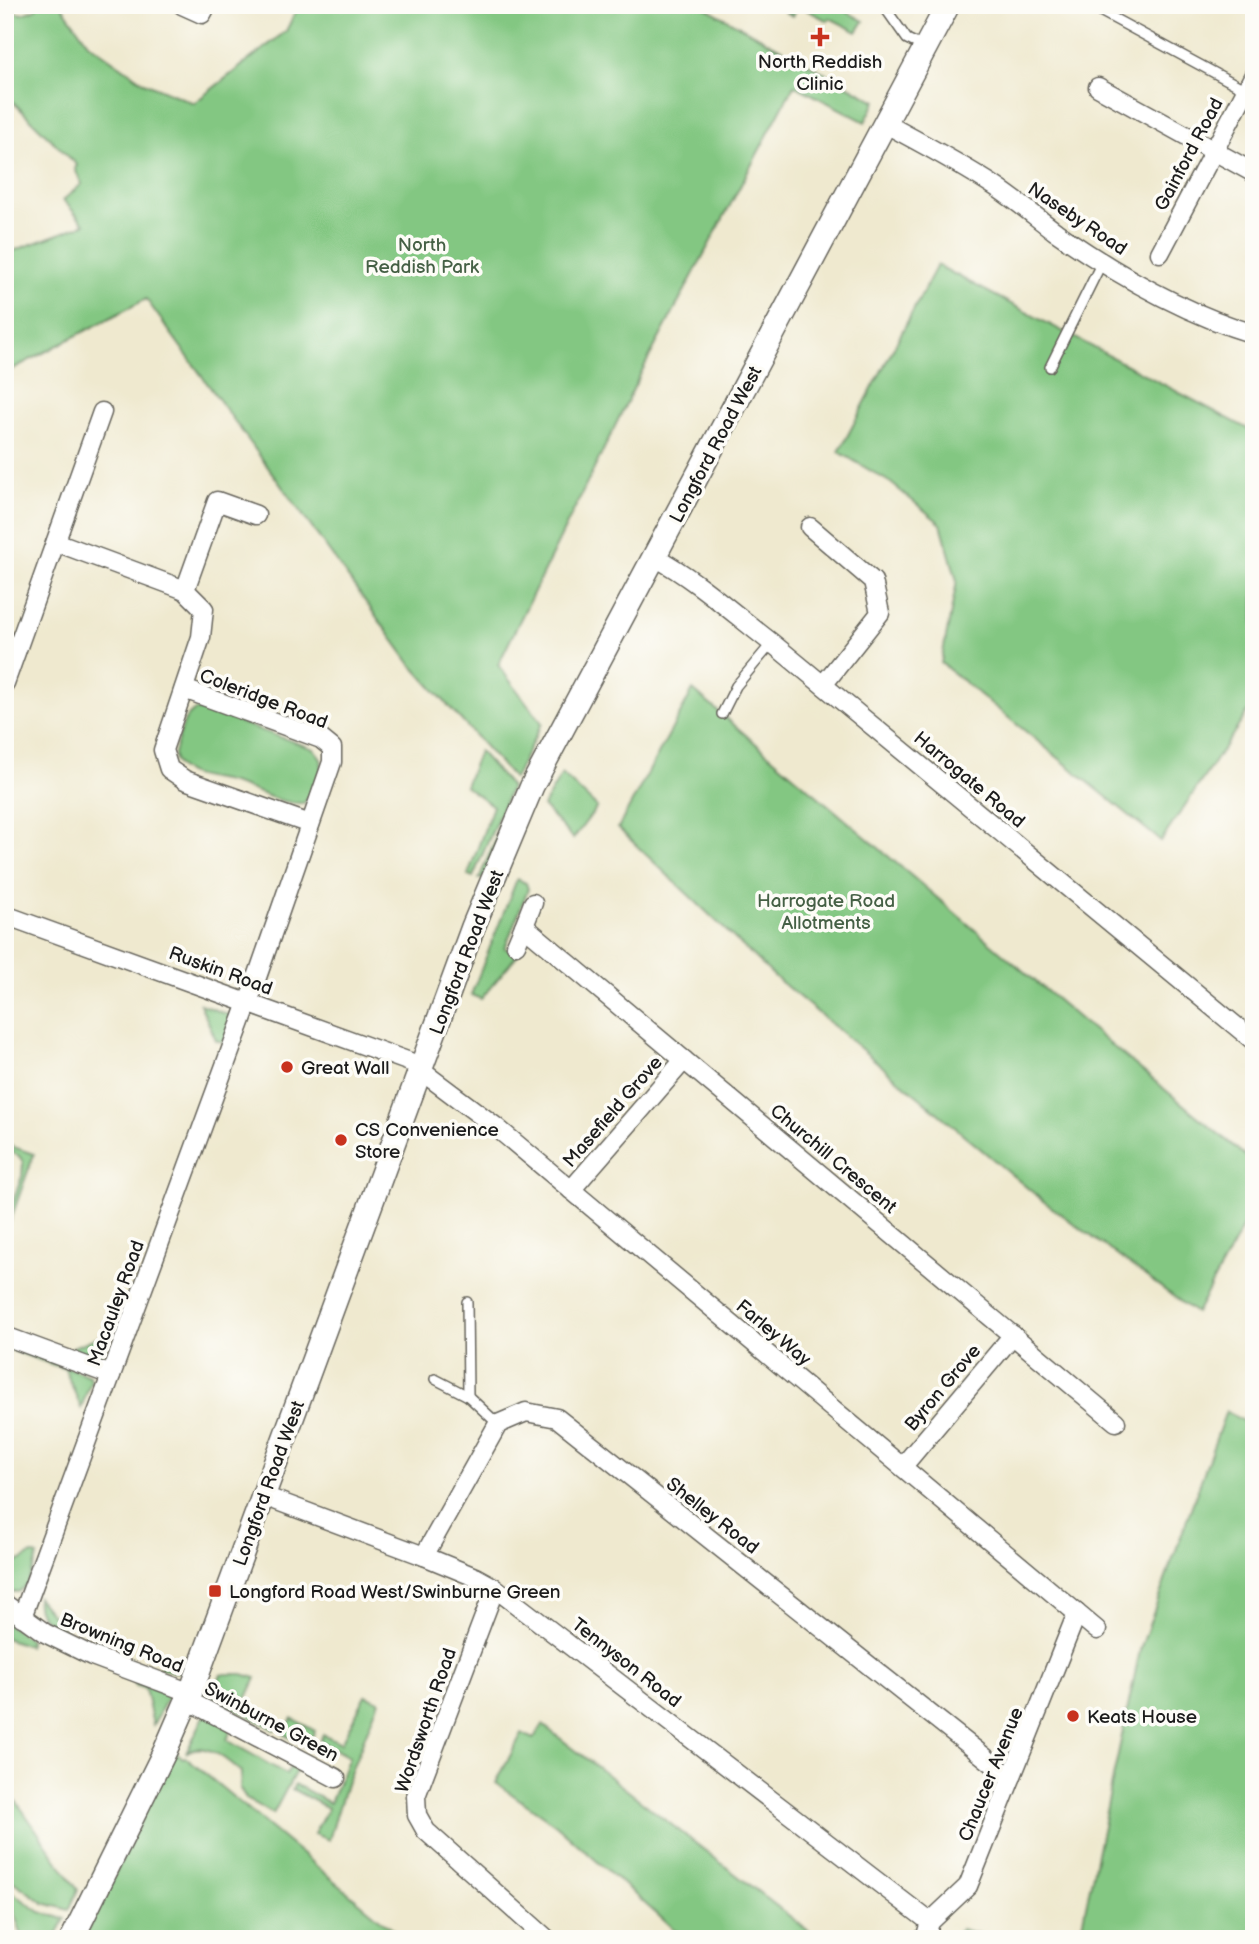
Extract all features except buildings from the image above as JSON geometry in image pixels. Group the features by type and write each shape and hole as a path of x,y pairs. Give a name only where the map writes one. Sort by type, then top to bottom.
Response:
{"street":[{"path":"182,5 202,14 206,5"},
{"name":"Longford Road West","path":"72,1939 165,1751 189,1696 421,1068 532,786 948,5"},
{"name":"Gainford Road","path":"1160,253 1251,85"},
{"path":"1098,88 1254,173"},
{"name":"Naseby Road","path":"886,124 971,171 1102,262 1168,300 1254,334"},
{"path":"5,683 102,412"},
{"path":"56,542 185,590 217,501 256,515"},
{"path":"810,527 873,580 880,613 823,685"},
{"name":"Harrogate Road","path":"655,557 707,592 772,643 1254,1041"},
{"name":"Coleridge Road","path":"185,590 204,608 201,637 163,750 169,769 185,780 310,824"},
{"name":"Coleridge Road","path":"184,689 321,739 331,748 332,762 248,1003"},
{"path":"516,945 533,903"},
{"name":"Ruskin Road","path":"5,915 421,1068"},
{"name":"Churchill Crescent","path":"524,926 1116,1422"},
{"name":"Macauley Road","path":"22,1617 248,1003"},
{"name":"Masefield Grove","path":"571,1190 684,1060"},
{"name":"Farley Way","path":"421,1068 496,1127 1097,1630"},
{"name":"Byron Grove","path":"903,1466 1013,1335"},
{"path":"5,1336 111,1375"},
{"name":"Shelley Road","path":"498,1424 526,1412 557,1418 1011,1778"},
{"path":"424,1556 498,1424"},
{"name":"Tennyson Road","path":"264,1496 424,1556 495,1588 928,1930"},
{"name":"Wordsworth Road","path":"495,1588 416,1796 417,1815 426,1831 547,1939"},
{"name":"Browning Road","path":"5,1604 45,1633 92,1656 189,1696"},
{"name":"Chaucer Avenue","path":"928,1930 968,1886 1077,1613"},
{"name":"Swinburne Green","path":"189,1696 336,1778"}],"lane":[{"path":"883,5 907,38 926,48"},
{"path":"1089,5 1251,85"},
{"path":"1050,367 1102,262"},
{"path":"722,714 736,686 772,643"},
{"path":"467,1301 468,1396"},
{"path":"435,1379 468,1396 498,1424"}],"green space":[{"name":"North Reddish Park","path":"37,5 61,5 88,43 144,82 194,103 286,31 299,5 701,5 876,101 865,122 794,85 643,369 498,665 542,723 514,779 410,663 146,299 5,373 5,254 85,224 63,200 82,184 75,169 77,165 5,94 5,10 22,14 36,9"},
{"path":"789,5 834,5 864,21 857,32 799,6 793,16 785,12"},
{"path":"937,265 1254,432 1254,703 1161,841 941,663 957,581 941,524 891,483 839,452"},
{"name":"Harrogate Road Allotments","path":"693,690 1082,1021 1254,1163 1254,1206 1196,1313 1043,1201 774,976 618,828"},
{"path":"195,710 207,711 314,749 321,759 321,770 304,803 277,799 224,781 196,776 180,768 175,762 174,751 184,722"},
{"path":"542,738 546,741 484,879 479,879 518,785"},
{"path":"479,751 511,787 473,877 468,875 493,806 465,786"},
{"path":"562,774 597,807 573,839 543,806"},
{"path":"517,879 526,883 528,889 505,948 518,954 481,999 471,995"},
{"path":"200,1004 229,1015 232,1019 224,1043 216,1040"},
{"path":"5,1144 34,1154 5,1236 5,1223 22,1176 23,1162 19,1156 5,1149"},
{"path":"110,1332 99,1359 89,1359 71,1352 73,1347"},
{"path":"5,1343 90,1376 91,1381 81,1408 65,1369 5,1348"},
{"path":"1226,1411 1254,1428 1254,1939 1079,1939 1140,1650"},
{"path":"32,1554 38,1556 27,1585 18,1592 9,1592 5,1589 5,1569"},
{"path":"37,1597 65,1631 48,1622 40,1614"},
{"path":"5,1623 30,1639 28,1646 5,1638"},
{"path":"185,1656 178,1672 158,1668"},
{"path":"221,1674 243,1674 256,1678 244,1704 279,1723 275,1730 212,1696"},
{"path":"135,1682 163,1692 168,1697 153,1725 145,1689 134,1685"},
{"path":"366,1695 379,1701 346,1784 329,1840 314,1834 328,1808 292,1789 295,1784 330,1803 349,1757 320,1741 323,1734 341,1743"},
{"path":"205,1714 232,1728 227,1740 286,1774 291,1766 296,1771 273,1814 246,1798 240,1789 241,1772 222,1757 200,1748 186,1753"},
{"path":"292,1718 315,1731 307,1747 283,1734"},
{"path":"543,1725 819,1939 685,1939 556,1825 496,1783 522,1733 533,1739"},
{"path":"175,1751 185,1757 404,1939 83,1939"},
{"path":"5,1785 78,1890 69,1910 44,1903 11,1880 5,1872"},
{"path":"6,1888 40,1912 65,1919 55,1939 23,1939"},
{"path":"961,1929 997,1939 953,1939"}],"place":[{"name":"North Reddish Clinic","path":"820,37"},
{"name":"Great Wall","path":"287,1067"},
{"name":"CS Convenience Store","path":"341,1140"},
{"name":"Longford Road West/Swinburne Green","path":"215,1591"},
{"name":"Keats House","path":"1073,1716"}]}
